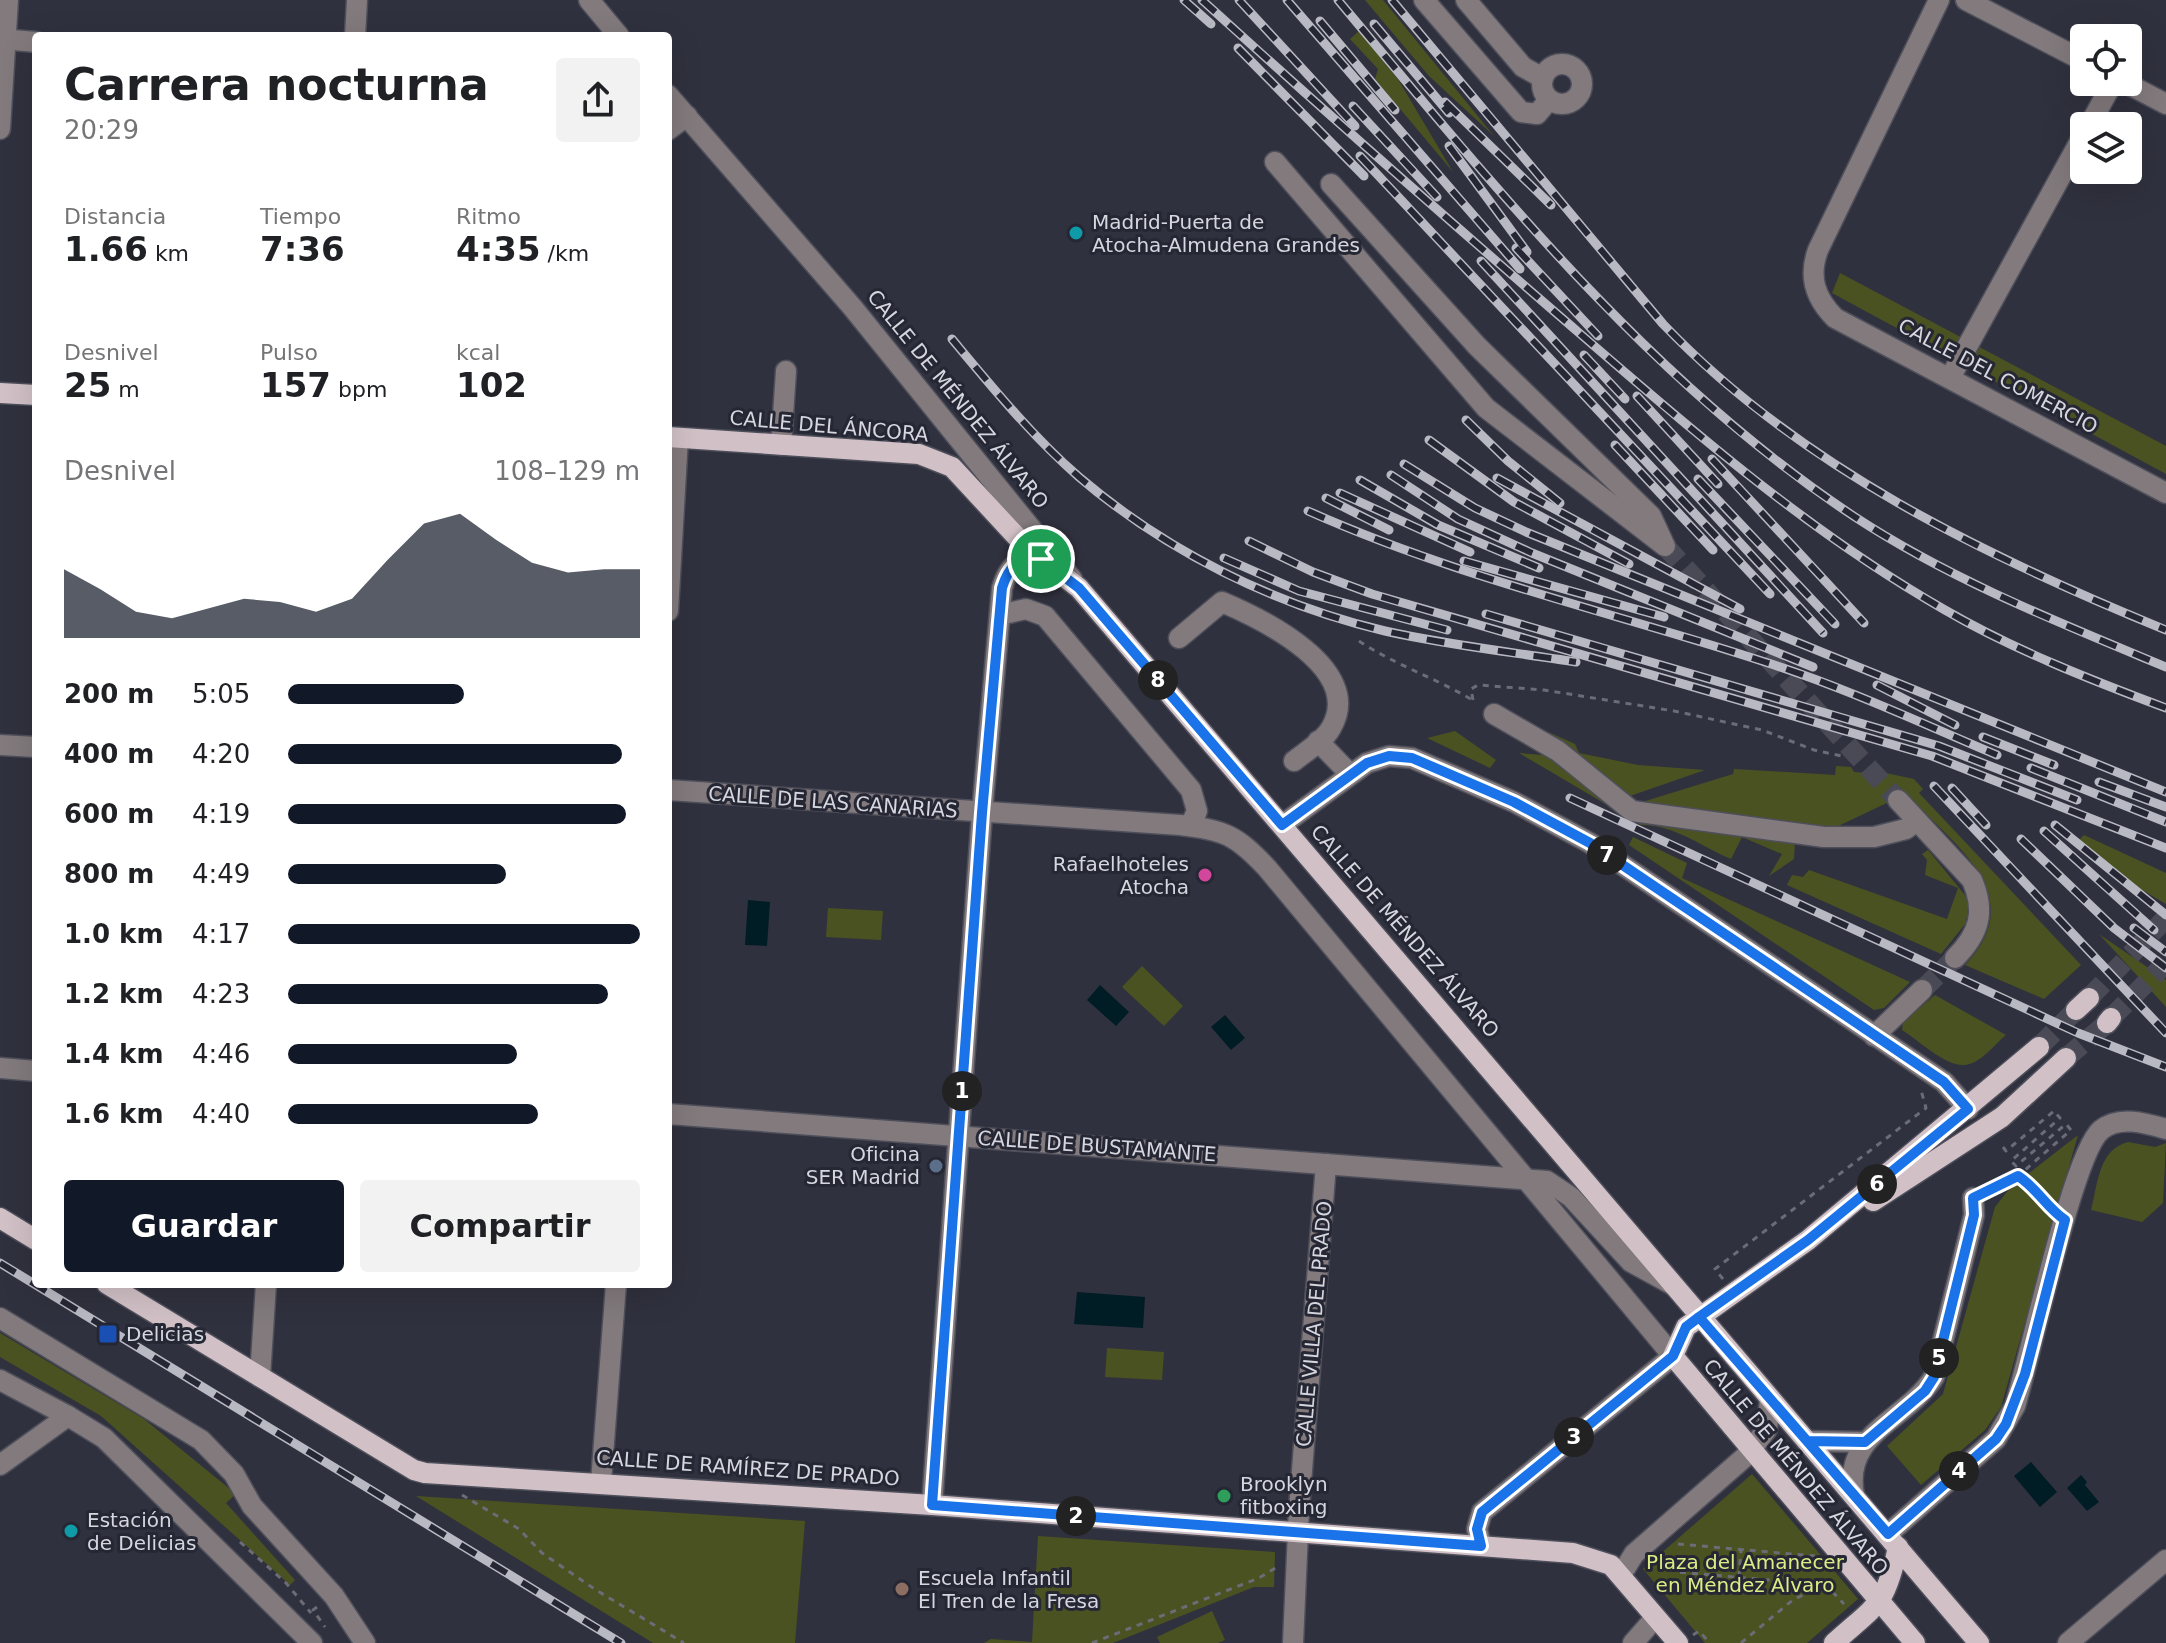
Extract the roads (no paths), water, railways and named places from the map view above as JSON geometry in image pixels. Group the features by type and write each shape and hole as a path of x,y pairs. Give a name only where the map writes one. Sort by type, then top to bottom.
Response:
{"main road":[{"path":"0,393 32,395"},
{"name":"CALLE DEL ÁNCORA","path":"673,438 906,453 935,459 963,477 1012,534 1079,588"},
{"name":"CALLE DE MÉNDEZ ÁLVARO","path":"1079,588 1979,1643"},
{"path":"1808,1240 2039,1047"},
{"path":"1673,1356 1686,1327 1699,1317 1808,1240 1957,1149 2002,1117 2066,1058"},
{"path":"0,1218 32,1238"},
{"name":"CALLE DE RAMÍREZ DE PRADO","path":"114,1288 425,1473 601,1482 1481,1546 1584,1555 1604,1561 1621,1575"},
{"name":"CALLE DE MÉNDEZ ÁLVARO","path":"1673,1356 1915,1643"},
{"path":"1834,1643 1880,1604 1891,1578 1893,1540"},
{"path":"1621,1575 1678,1643"}],"street":[{"path":"0,129 3,40 8,0"},
{"path":"355,32 357,0"},
{"path":"589,0 616,32"},
{"path":"1424,0 1521,112 1537,114 1549,100"},
{"path":"1466,0 1523,67 1543,78"},
{"name":"CALLE DEL COMERCIO","path":"1939,0 1818,250 1813,263 1816,292 1835,318 1951,376 2166,493"},
{"path":"1966,0 2070,54"},
{"path":"3,40 32,42"},
{"path":"1566,65 1576,70 1581,80 1580,91 1573,101 1561,104 1549,100 1542,88 1543,78 1549,68 1566,65"},
{"path":"2142,91 2166,104"},
{"name":"CALLE DE MÉNDEZ ÁLVARO","path":"672,99 853,308 1079,588"},
{"path":"672,127 687,116"},
{"path":"1951,376 2070,159"},
{"path":"1275,162 1486,408 1665,546 1651,516 1477,346 1331,184"},
{"path":"781,445 786,371"},
{"path":"672,481 673,438"},
{"path":"932,1505 982,813 1000,615 1006,573 1021,561 1041,559"},
{"path":"1179,638 1222,602 1279,630 1308,650 1330,680 1335,699 1332,727 1294,761"},
{"path":"1000,615 1026,609 1045,616 1191,790 1197,811 1190,826"},
{"path":"1494,714 1558,751 1632,811 1824,837 1874,837 1906,829 1917,821"},
{"path":"1318,741 1350,774"},
{"path":"0,745 32,747"},
{"path":"1282,825 1350,774 1377,759 1412,758 1553,821 1944,1082 1968,1109"},
{"name":"CALLE DE LAS CANARIAS","path":"672,790 1190,826"},
{"path":"1898,800 1972,880 1978,894 1978,928 1955,958"},
{"name":"CALLE DE MÉNDEZ ÁLVARO","path":"1190,826 1229,834 1254,854 1673,1356"},
{"path":"1874,1036 1922,990"},
{"path":"0,1068 32,1071"},
{"name":"CALLE DE BUSTAMANTE","path":"672,1114 1525,1178"},
{"path":"1893,1540 1996,1439 2006,1424 2025,1374 2085,1153 2103,1128 2125,1121 2166,1129"},
{"name":"CALLE VILLA DEL PRADO","path":"1293,1643 1298,1533 1326,1164"},
{"name":"CALLE DE MÉNDEZ ÁLVARO","path":"1525,1178 1559,1185 1624,1255 1645,1272 1673,1285"},
{"path":"1854,1495 1852,1468 1865,1442 1925,1391 1934,1377 1974,1215 1973,1198"},
{"path":"1612,1284 1624,1276 1645,1272"},
{"path":"260,1377 266,1288"},
{"path":"601,1482 616,1288"},
{"path":"0,1318 201,1440 234,1474 252,1506 334,1596 365,1643"},
{"path":"1481,1546 1477,1529 1482,1512 1673,1356"},
{"path":"0,1380 104,1438 312,1643"},
{"path":"1621,1575 1625,1564 1645,1544 1735,1468 1767,1429 1770,1399"},
{"path":"0,1465 68,1416"},
{"path":"1807,1441 1865,1442"},
{"path":"2068,1643 2166,1560"},
{"path":"1633,1643 1655,1618"}],"water":[{"path":"748,900 770,902 767,946 745,945"},
{"path":"1100,985 1129,1012 1116,1026 1087,1000"},
{"path":"1225,1015 1245,1038 1231,1050 1211,1027"},
{"path":"1077,1292 1145,1297 1143,1328 1074,1324"},
{"path":"2031,1462 2057,1492 2040,1507 2014,1476"},
{"path":"2081,1475 2099,1502 2087,1511 2067,1488"}],"tunnel":[{"path":"1665,546 1898,800"},
{"path":"2089,998 2166,918"},
{"path":"1922,990 1955,958"},
{"path":"2111,1018 2166,963"},
{"path":"2039,1047 2076,1010"},
{"path":"2066,1058 2107,1023"}],"railway":[{"path":"1184,0 1211,24"},
{"path":"1202,0 1615,364 1797,512 1894,579 1971,625 2053,664 2166,708"},
{"path":"1239,0 1355,126"},
{"path":"1287,0 1520,269"},
{"path":"1338,0 1516,210 1578,278 1710,406 1781,464 1855,517 1929,561 2007,599 2166,667"},
{"path":"1392,0 1663,324 1717,375 1774,422 1898,503 1963,538 2030,571 2166,630"},
{"path":"1320,21 1395,110"},
{"path":"1374,24 1449,113"},
{"path":"1238,48 1364,176"},
{"path":"1445,102 1551,205"},
{"path":"1353,106 1437,197"},
{"path":"1449,146 1527,252"},
{"path":"1360,156 1770,594"},
{"path":"1516,248 1598,336"},
{"path":"1481,261 1823,633"},
{"path":"952,339 1029,428 1079,477 1148,529 1223,572 1303,606 1385,631 1576,662"},
{"path":"1584,355 1625,399"},
{"path":"1637,396 1718,484"},
{"path":"1466,420 1508,461 1560,503"},
{"path":"1429,440 1514,502 1629,564"},
{"path":"1615,445 1713,550"},
{"path":"1712,459 1864,623"},
{"path":"1404,464 1475,508 1526,532 2166,792"},
{"path":"1391,475 1458,519 1532,553 1813,667"},
{"path":"1497,478 1740,609"},
{"path":"1698,479 1835,624"},
{"path":"1360,480 1438,525 1539,568"},
{"path":"1340,493 1470,552"},
{"path":"1326,498 1389,530"},
{"path":"1308,511 1477,575 1795,672 1997,755"},
{"path":"1249,541 1313,572 1372,594 1932,756 2166,848"},
{"path":"1224,558 1299,591 1447,630"},
{"path":"1464,561 1664,617"},
{"path":"1486,614 1939,746 2077,800"},
{"path":"1877,685 1955,725"},
{"path":"1983,737 2054,765"},
{"path":"2031,768 2166,822"},
{"path":"2099,782 2166,807"},
{"path":"1934,786 2166,1033"},
{"path":"1952,788 1986,825"},
{"path":"1570,798 2078,1033 2166,1067"},
{"path":"2055,825 2166,915"},
{"path":"2044,831 2154,930"},
{"path":"2021,839 2114,928 2166,968"},
{"path":"2134,928 2166,952"},
{"path":"0,1263 32,1283"},
{"path":"41,1288 621,1643"}],"place":[{"name":"Madrid-Puerta de Atocha-Almudena Grandes","path":"1076,233"},
{"name":"Rafaelhoteles Atocha","path":"1205,875"},
{"name":"Oficina SER Madrid","path":"936,1166"},
{"name":"Delicias","path":"108,1334"},
{"name":"Brooklyn fitboxing","path":"1224,1496"},
{"name":"Estación de Delicias","path":"71,1531"},
{"name":"Escuela Infantil El Tren de la Fresa","path":"902,1589"}],"park label":[{"name":"Plaza del Amanecer en Méndez Álvaro","path":"1745,1574"}]}
